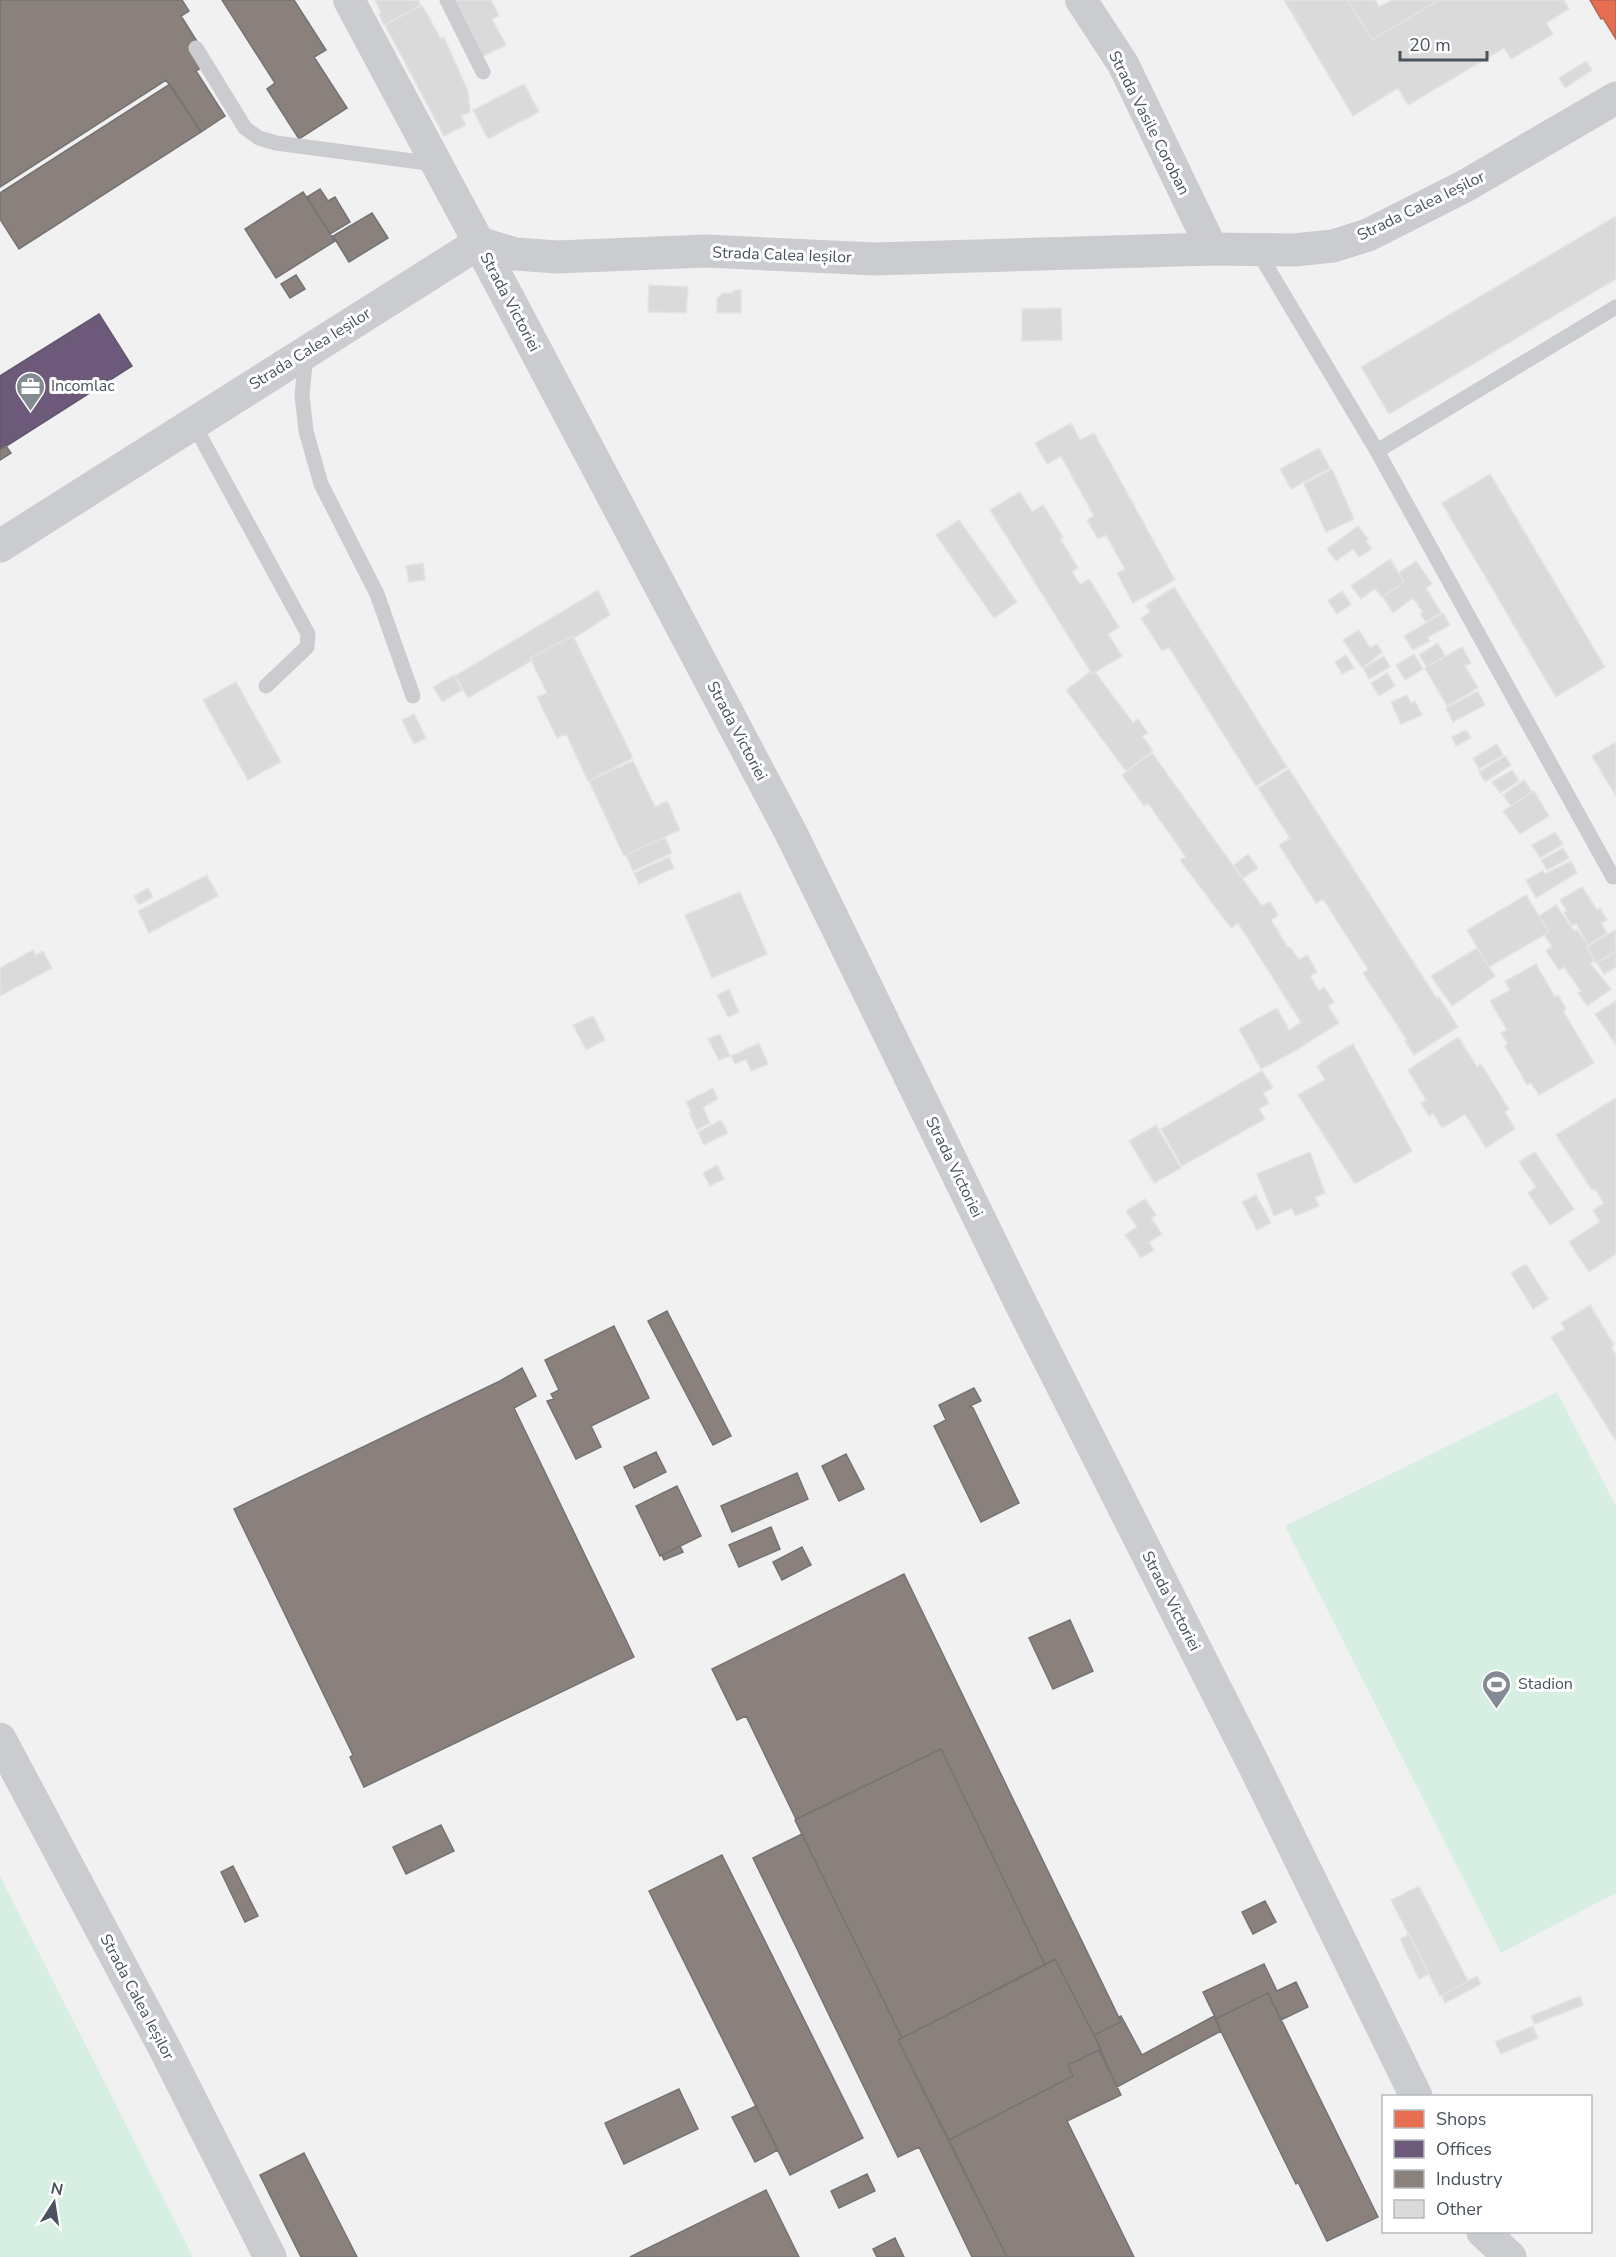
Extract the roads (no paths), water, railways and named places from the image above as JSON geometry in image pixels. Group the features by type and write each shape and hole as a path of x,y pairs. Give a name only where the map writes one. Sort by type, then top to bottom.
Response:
{"street":[{"path":"349,0 479,243"},
{"name":"Strada Vasile Coroban","path":"1081,0 1123,64 1212,249"},
{"name":"Strada Calea Ieșilor","path":"0,546 479,243 515,254 557,257 706,251 875,259 1212,249 1257,250 1333,246 1368,236 1465,186 1616,98"},
{"name":"Strada Victoriei","path":"479,243 792,835 1021,1304 1254,1765 1415,2095"},
{"name":"Strada Calea Ieșilor","path":"0,1740 160,2039 270,2257"},
{"path":"1484,2233 1510,2257"}],"lane":[{"path":"447,0 483,72"},
{"path":"196,48 245,128 259,138 276,143 435,164"},
{"path":"1257,250 1377,451 1613,877"},
{"path":"1377,451 1616,307"},
{"path":"306,351 302,395 306,431 321,484 377,594 413,696"},
{"path":"193,423 308,634 307,647 266,686"}],"place":[{"name":"Incomlac","path":"30,412"},
{"name":"Stadion","path":"1497,1710"}]}
